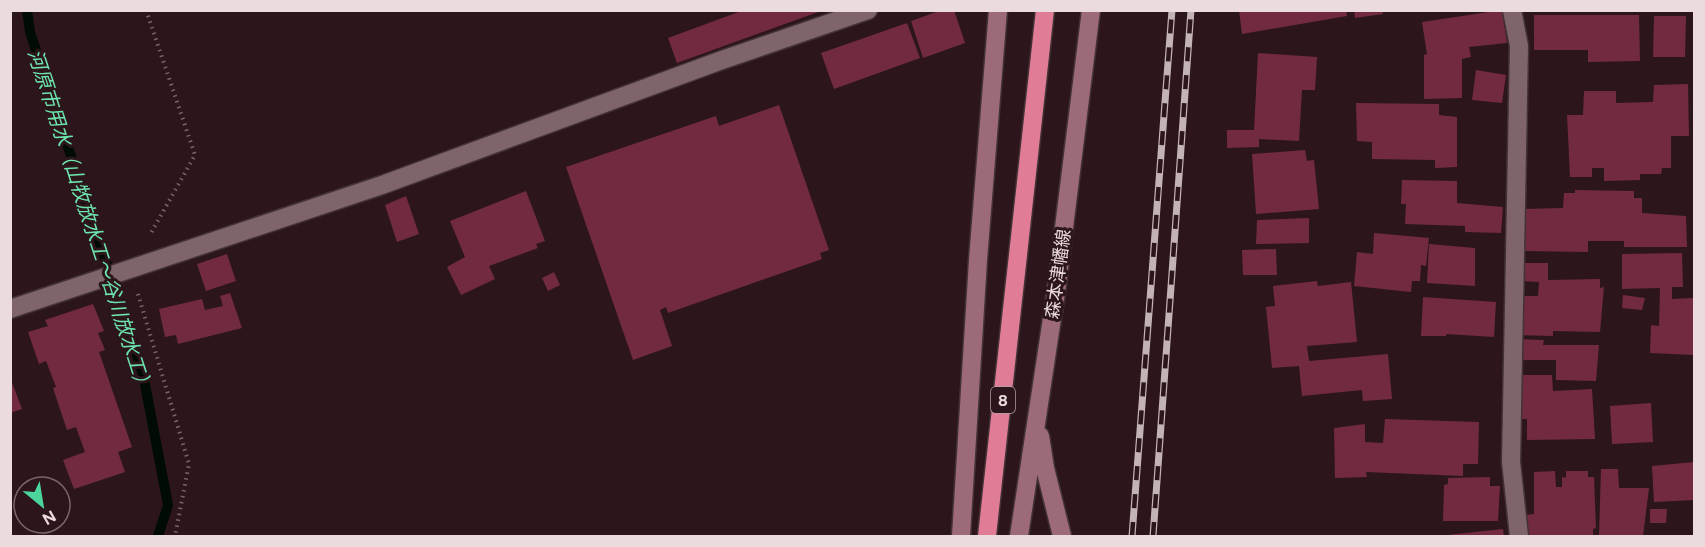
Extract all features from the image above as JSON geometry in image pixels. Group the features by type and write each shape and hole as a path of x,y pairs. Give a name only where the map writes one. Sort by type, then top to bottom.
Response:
{"highway":[{"name":"8","path":"987,537 1019,263 1045,10"}],"main road":[{"path":"959,536 998,10"},
{"name":"森本津幡線","path":"1019,537 1056,292 1091,10"},
{"path":"1037,417 1045,468 1062,537"}],"street":[{"path":"10,309 382,185 722,60 868,10"},
{"path":"1512,10 1519,46 1511,462 1519,537"}],"path":[{"path":"146,10 195,155 126,271 189,464 175,537"}],"building":[{"path":"744,10 821,11 677,63 668,38"},
{"path":"942,10 954,10 965,43 923,58 911,21"},
{"path":"1239,10 1346,10 1347,16 1242,34"},
{"path":"1354,10 1382,10 1383,14 1355,18"},
{"path":"1502,10 1507,43 1469,47 1471,57 1462,59 1462,98 1424,99 1424,55 1427,54 1422,22"},
{"path":"1534,15 1639,15 1640,61 1588,62 1588,50 1534,50"},
{"path":"1654,16 1686,16 1685,57 1653,57"},
{"path":"907,23 920,58 834,89 821,53"},
{"path":"1258,53 1317,57 1315,90 1302,90 1299,141 1259,139 1259,147 1227,148 1227,130 1254,130"},
{"path":"1476,70 1506,75 1502,103 1472,100"},
{"path":"1688,84 1689,136 1671,136 1671,168 1662,168 1661,174 1640,174 1640,180 1604,181 1604,168 1592,168 1592,177 1570,177 1567,115 1583,115 1584,91 1616,91 1616,103 1653,102 1654,85"},
{"path":"1356,103 1439,104 1439,115 1457,117 1457,167 1435,168 1435,160 1372,159 1372,142 1357,141"},
{"path":"779,105 829,250 820,253 822,259 668,313 666,307 660,310 672,346 633,360 566,167 716,116 719,126"},
{"path":"1305,150 1307,161 1314,160 1319,209 1256,214 1252,154"},
{"path":"1402,180 1457,181 1457,203 1503,207 1501,233 1465,232 1465,226 1405,224 1406,204 1401,204"},
{"path":"1575,190 1634,191 1634,198 1642,198 1642,213 1686,216 1687,247 1624,247 1624,241 1588,241 1588,252 1520,251 1522,209 1563,208 1564,193 1575,193"},
{"path":"526,191 545,241 536,244 538,248 489,266 495,279 461,295 447,267 465,257 450,221"},
{"path":"406,196 419,234 397,242 385,205"},
{"path":"1309,218 1309,243 1256,244 1257,220"},
{"path":"1374,233 1429,238 1426,266 1421,265 1420,281 1412,281 1411,292 1354,286 1357,252 1373,254"},
{"path":"1429,244 1475,248 1475,286 1427,283"},
{"path":"1276,249 1277,275 1243,275 1242,250"},
{"path":"1682,253 1683,287 1672,287 1672,299 1693,298 1694,355 1650,353 1651,325 1659,326 1660,288 1622,289 1622,254"},
{"path":"227,254 236,281 206,291 197,264"},
{"path":"1518,263 1548,263 1548,280 1600,279 1600,288 1604,287 1600,332 1553,331 1553,336 1518,335 1518,296 1538,296 1539,282 1518,281"},
{"path":"554,272 560,285 548,291 542,278"},
{"path":"1317,281 1318,286 1351,282 1357,342 1307,346 1309,361 1388,354 1392,399 1363,401 1362,390 1302,396 1299,366 1272,368 1266,307 1275,306 1273,286"},
{"path":"230,293 242,328 178,344 176,335 165,337 159,309 202,299 205,310 223,306 220,296"},
{"path":"1623,295 1645,298 1642,310 1622,308"},
{"path":"1423,297 1496,302 1494,337 1446,334 1446,336 1421,336"},
{"path":"93,304 104,331 98,333 105,350 99,352 132,447 118,452 125,472 74,489 72,475 69,475 63,460 85,452 76,427 67,430 53,388 56,387 46,361 39,364 28,332 48,326 45,320"},
{"path":"1517,339 1544,340 1543,345 1599,345 1596,381 1556,380 1556,360 1516,360"},
{"path":"1517,375 1552,375 1553,391 1592,389 1595,439 1527,440 1527,419 1518,419"},
{"path":"10,377 22,409 10,413"},
{"path":"1651,403 1653,442 1612,444 1610,406"},
{"path":"1385,419 1479,422 1478,464 1463,464 1463,476 1366,472 1367,477 1335,478 1334,428 1365,424 1365,442 1383,443"},
{"path":"1694,462 1694,500 1654,502 1652,466"},
{"path":"1601,469 1618,469 1619,488 1649,488 1643,536 1599,536"},
{"path":"1555,471 1556,487 1562,487 1562,477 1566,478 1566,471 1588,471 1588,477 1594,477 1596,528 1593,529 1593,536 1526,536 1524,515 1534,514 1534,472"},
{"path":"1490,477 1490,486 1500,486 1498,521 1443,521 1444,485 1448,484 1448,478"},
{"path":"1650,509 1667,509 1666,523 1650,523"},
{"path":"1503,529 1504,536 1447,536 1447,535"}],"waterway":[{"name":"河原市用水（山牧放水工～谷川放水工）","path":"27,10 30,32 143,374 168,505 158,536"}],"railway":[{"path":"1132,536 1172,10"},
{"path":"1153,536 1191,10"}]}
